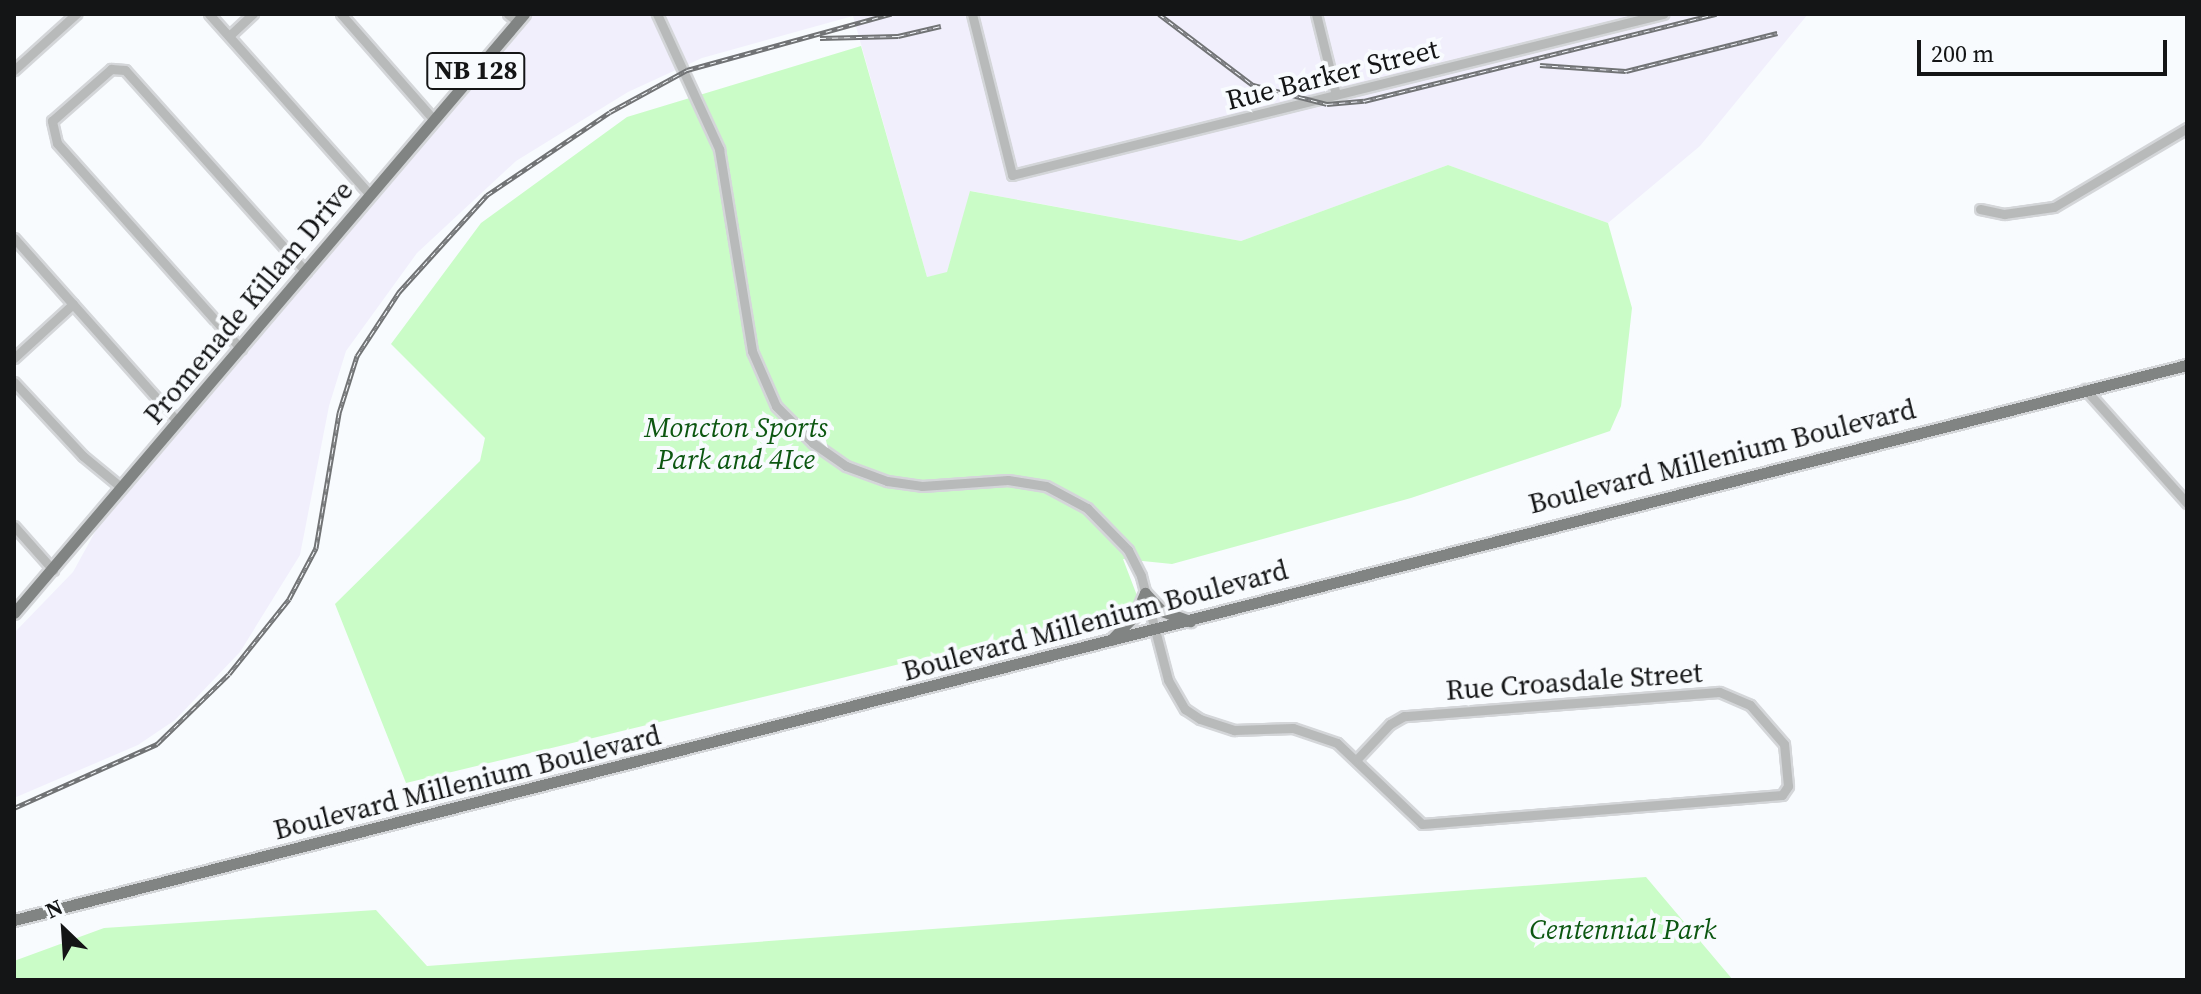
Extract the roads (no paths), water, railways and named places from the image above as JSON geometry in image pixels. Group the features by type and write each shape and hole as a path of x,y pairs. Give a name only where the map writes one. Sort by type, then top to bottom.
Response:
{"main road":[{"name":"Promenade Killam Drive","path":"14,613 524,17"},
{"name":"Boulevard Millenium Boulevard","path":"14,920 1155,631 2085,388 2187,365"},
{"path":"1108,643 1136,614 1145,593 1162,611 1190,621"}],"street":[{"path":"14,70 76,14"},
{"path":"209,14 370,195"},
{"path":"229,36 253,14"},
{"path":"341,14 434,120"},
{"path":"508,14 524,17"},
{"path":"648,14 672,41"},
{"path":"657,14 719,149 752,351 776,406 813,443 846,466 887,481 922,486 1008,480 1060,493 1111,527 1128,550 1145,593 1175,694 1200,719 1234,730 1306,731 1358,758"},
{"name":"Rue Barker Street","path":"972,14 1012,175 1658,15"},
{"path":"1316,14 1336,95"},
{"path":"241,349 57,143 52,121 111,69 125,70 306,272"},
{"path":"1980,209 2004,214 2054,207 2187,128"},
{"path":"14,238 178,422"},
{"path":"14,358 73,304"},
{"path":"14,382 83,456 122,488"},
{"path":"2085,388 2187,503"},
{"path":"14,526 53,570"},
{"name":"Rue Croasdale Street","path":"1719,692 1750,705 1784,744 1788,786 1782,795 1431,825 1408,815 1358,758 1390,724 1404,716 1719,692"}],"railway":[{"path":"14,808 157,744 229,674 289,599 316,548 339,413 357,356 399,292 487,195 610,112 687,70 891,14"},
{"path":"1159,14 1253,85 1327,104 1364,101 1716,14"},
{"path":"820,38 898,36 941,26"},
{"path":"1540,65 1626,71 1777,33"}],"park label":[{"name":"Moncton Sports Park and 4Ice","path":"736,443"},
{"name":"Centennial Park","path":"1623,929"}]}
